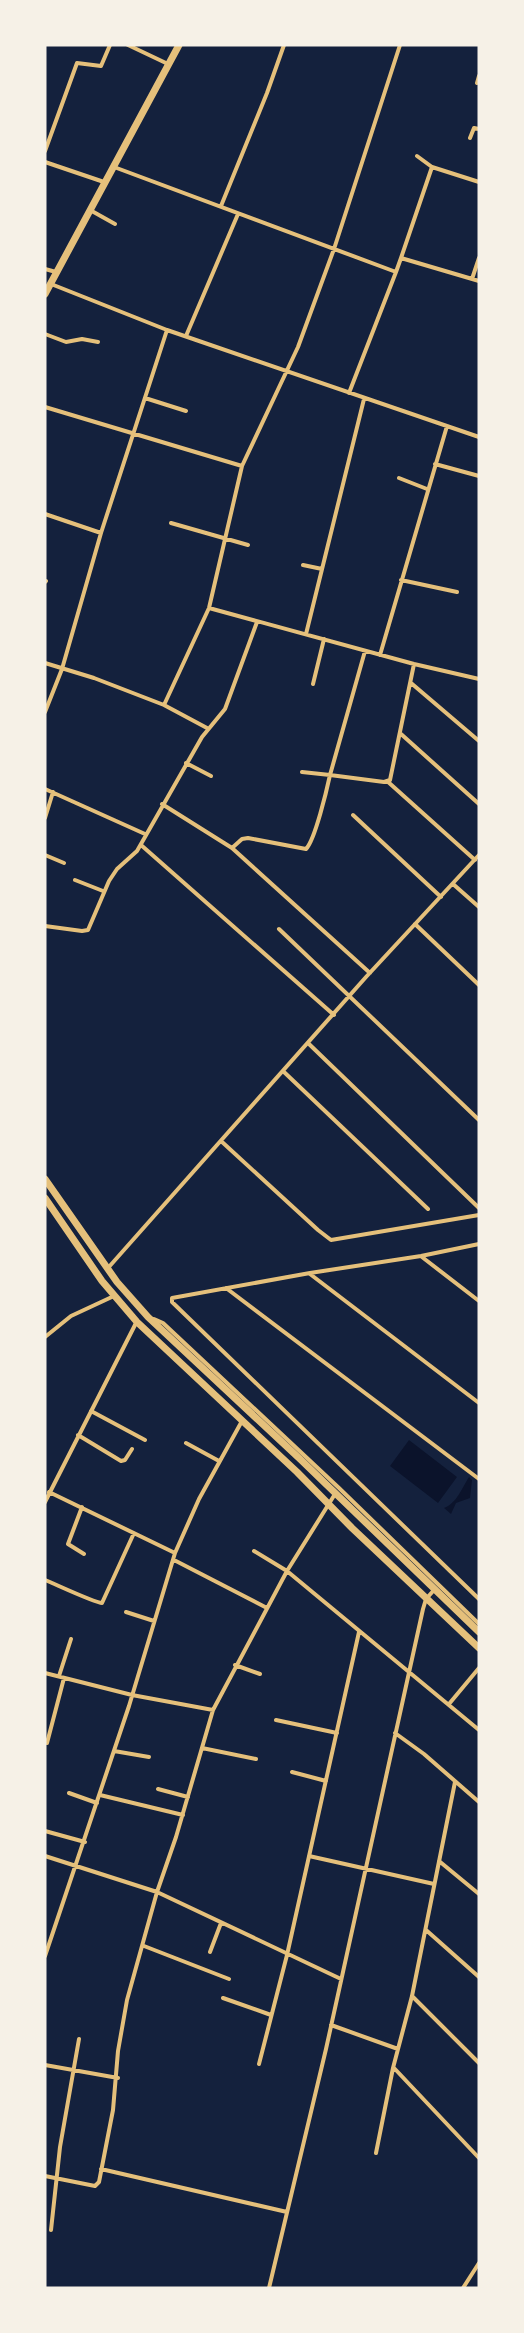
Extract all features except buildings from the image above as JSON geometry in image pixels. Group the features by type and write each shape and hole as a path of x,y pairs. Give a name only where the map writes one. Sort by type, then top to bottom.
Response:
{"main road":[{"path":"45,294 179,45"},
{"path":"45,1179 107,1269 148,1317 336,1493 479,1632"},
{"path":"45,1198 114,1296 137,1322 297,1472 479,1648"}],"street":[{"path":"45,151 77,63 101,66 110,45"},
{"path":"128,45 169,64"},
{"path":"221,207 284,45"},
{"path":"164,705 209,608 242,466 288,370 334,249 400,45"},
{"path":"477,83 479,76"},
{"path":"470,138 474,128 479,129"},
{"path":"417,156 432,167 479,182"},
{"path":"45,162 104,183"},
{"path":"113,167 396,272"},
{"path":"349,393 396,272 432,167"},
{"path":"90,210 115,224"},
{"path":"186,336 238,214"},
{"path":"401,258 479,281"},
{"path":"472,279 479,258"},
{"path":"45,269 57,272"},
{"path":"51,284 167,330 479,437"},
{"path":"45,712 62,669 101,533 167,330"},
{"path":"45,334 66,342 82,339 98,342"},
{"path":"145,398 186,411"},
{"path":"306,634 364,399"},
{"path":"45,407 242,466"},
{"path":"380,655 447,426"},
{"path":"435,464 479,476"},
{"path":"399,478 427,489"},
{"path":"45,514 101,533"},
{"path":"171,523 248,545"},
{"path":"303,565 322,569"},
{"path":"401,580 457,592"},
{"path":"209,608 414,664 479,678"},
{"path":"45,926 86,931 103,891 115,871 141,845 162,804 207,728 225,709 257,622"},
{"path":"313,684 324,639"},
{"path":"232,848 242,839 248,838 308,848 366,651"},
{"path":"45,663 164,705 207,728"},
{"path":"387,782 391,776 414,664"},
{"path":"411,683 479,741"},
{"path":"400,733 479,804"},
{"path":"186,764 211,776"},
{"path":"302,772 387,782 475,860"},
{"path":"45,789 146,834"},
{"path":"45,818 53,792"},
{"path":"162,804 232,848 370,973"},
{"path":"353,815 441,897"},
{"path":"141,845 334,1015"},
{"path":"45,855 64,863"},
{"path":"107,1269 370,973 479,855"},
{"path":"75,880 103,891"},
{"path":"453,884 479,907"},
{"path":"415,924 479,986"},
{"path":"279,929 479,1120"},
{"path":"309,1044 479,1208"},
{"path":"284,1072 428,1209"},
{"path":"221,1141 331,1240 479,1215"},
{"path":"479,1244 172,1298 172,1302 479,1599"},
{"path":"421,1256 479,1301"},
{"path":"310,1274 479,1403"},
{"path":"226,1288 479,1479"},
{"path":"45,1338 71,1316 114,1296"},
{"path":"148,1317 163,1323 218,1374 479,1624"},
{"path":"45,1502 137,1322"},
{"path":"91,1411 145,1440"},
{"path":"45,1956 100,1795 175,1553 188,1520 242,1421"},
{"path":"78,1435 121,1461 125,1460 132,1449"},
{"path":"186,1443 219,1461"},
{"path":"49,1492 175,1553"},
{"path":"45,2176 95,2186 99,2182 118,2078 118,2051 126,2006 157,1892 183,1815 213,1710 286,1571 336,1493"},
{"path":"82,1507 68,1542 70,1546 84,1554"},
{"path":"45,1580 84,1595 94,1602 102,1603 134,1533"},
{"path":"254,1551 286,1571 479,1730"},
{"path":"174,1560 267,1608"},
{"path":"269,2288 331,2025 407,1673 426,1599 434,1589"},
{"path":"126,1612 154,1621"},
{"path":"259,2064 287,1955 359,1632"},
{"path":"47,1743 71,1639"},
{"path":"235,1665 260,1674"},
{"path":"449,1704 479,1668"},
{"path":"45,1673 132,1695 213,1710"},
{"path":"276,1720 337,1733"},
{"path":"395,1733 424,1754 479,1802"},
{"path":"202,1748 256,1759"},
{"path":"114,1751 149,1758"},
{"path":"292,1772 326,1781"},
{"path":"376,2153 393,2068 412,1996 455,1782"},
{"path":"158,1789 188,1797"},
{"path":"69,1793 97,1803"},
{"path":"100,1795 183,1815"},
{"path":"45,1831 84,1842"},
{"path":"45,1856 157,1892 341,1979"},
{"path":"309,1856 434,1884"},
{"path":"440,1861 479,1894"},
{"path":"210,1952 221,1923"},
{"path":"425,1930 479,1977"},
{"path":"45,1938 50,1941"},
{"path":"144,1946 229,1979"},
{"path":"412,1996 479,2063"},
{"path":"223,1998 271,2015"},
{"path":"331,2025 398,2049"},
{"path":"51,2230 55,2178 79,2039"},
{"path":"45,2065 118,2078"},
{"path":"393,2068 479,2158"},
{"path":"101,2169 287,2212"},
{"path":"463,2288 479,2262"}],"water":[{"path":"409,1440 457,1477 438,1503 390,1466"},
{"path":"469,1477 472,1480 470,1498 456,1503 451,1514 444,1508 456,1499"}]}
